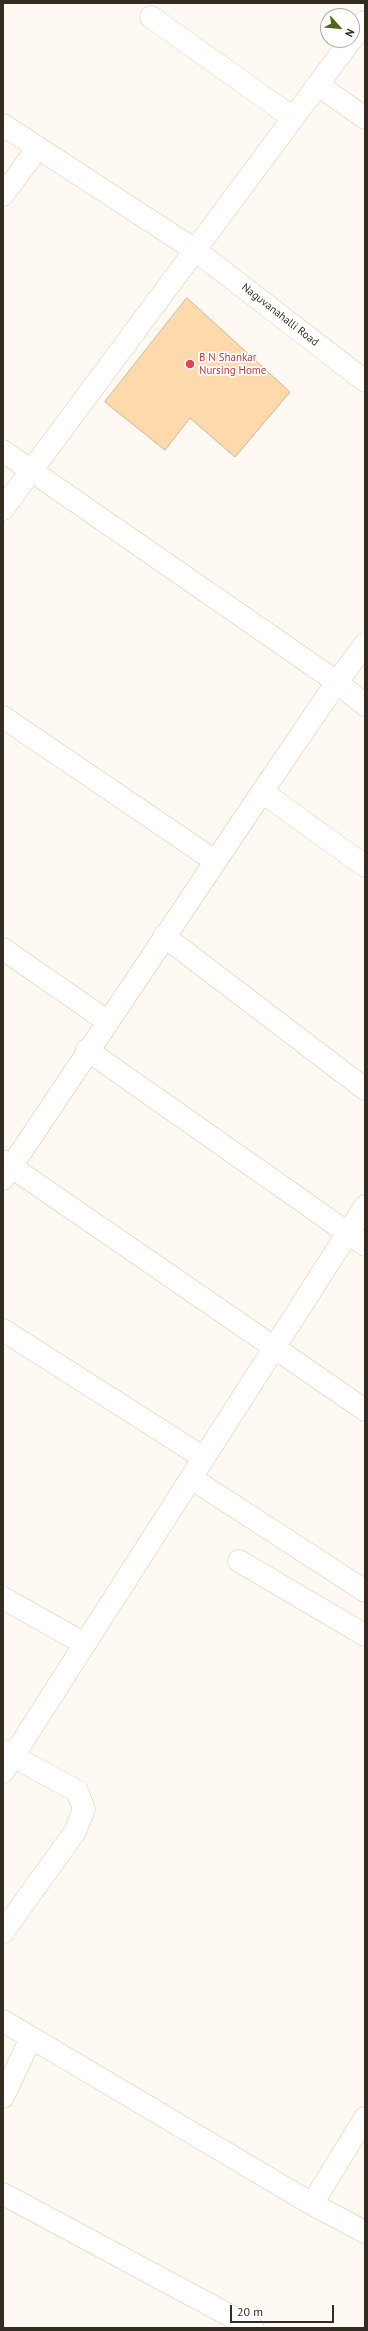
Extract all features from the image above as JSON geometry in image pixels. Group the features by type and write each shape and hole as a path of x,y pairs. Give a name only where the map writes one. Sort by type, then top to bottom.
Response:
{"street":[{"path":"151,16 293,118"},
{"path":"3,509 346,48"},
{"path":"318,85 365,118"},
{"name":"Naguvanahalli Road","path":"3,125 195,250 365,381"},
{"path":"3,195 38,148"},
{"path":"3,451 336,682 365,705"},
{"path":"365,644 336,682 6,1169 365,1410"},
{"path":"3,717 215,861"},
{"path":"262,792 365,866"},
{"path":"164,936 365,1089"},
{"path":"3,949 107,1021"},
{"path":"87,1050 356,1239"},
{"path":"3,1932 75,1832 84,1809 77,1791 6,1759 85,1644 274,1348 356,1239 365,1206"},
{"path":"3,1330 204,1458"},
{"path":"191,1478 365,1591"},
{"path":"239,1562 365,1635"},
{"path":"3,1598 85,1644"},
{"path":"3,2021 312,2204 365,2232"},
{"path":"3,2098 31,2038"},
{"path":"312,2204 365,2118"},
{"path":"3,2194 253,2328"}],"building":[{"path":"187,298 290,392 235,457 190,418 165,450 105,402"}],"place":[{"name":"B N Shankar Nursing Home","path":"190,364"}]}
